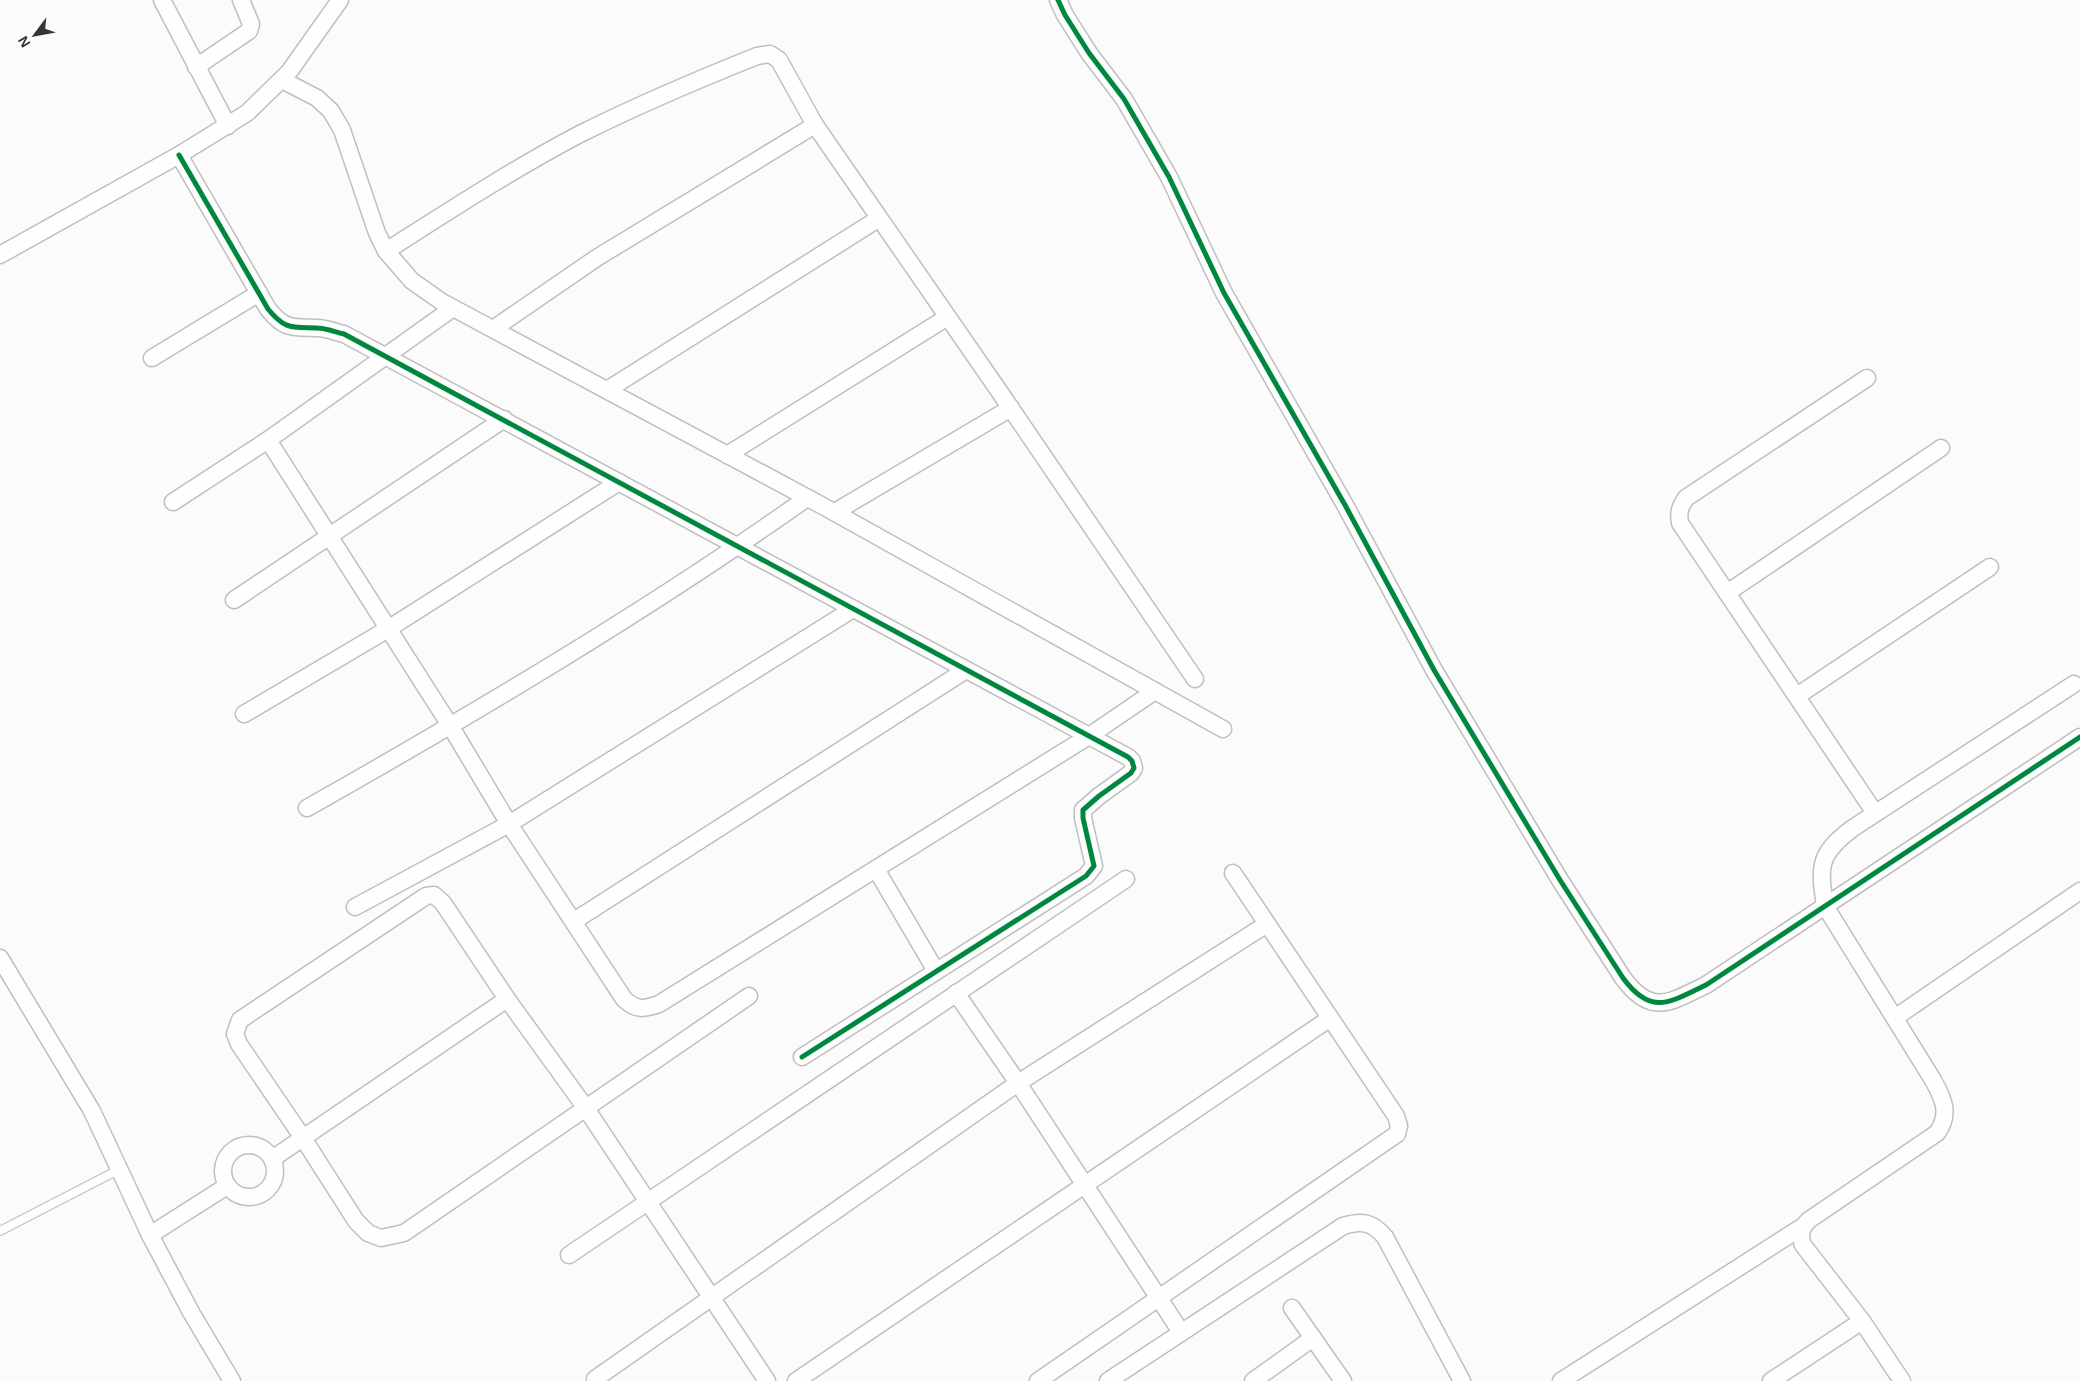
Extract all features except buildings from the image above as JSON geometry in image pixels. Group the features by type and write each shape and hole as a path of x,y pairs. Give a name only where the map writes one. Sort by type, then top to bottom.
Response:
{"street":[{"path":"162,0 228,126"},
{"path":"196,67 249,31 251,24 241,0"},
{"path":"0,255 228,126 262,100 282,80 340,0"},
{"path":"1058,0 1089,53 1124,99 1169,177 1224,293 1345,505 1434,670 1560,880 1633,992 1643,1000 1653,1003 1678,998 1706,984 2080,737"},
{"path":"386,251 493,183 579,134 659,96 764,54 770,54 779,60 815,125 878,219 1011,408 1195,679"},
{"path":"282,80 317,98 331,111 342,130 377,233 386,251 412,281 453,308 835,512 1223,729"},
{"path":"493,329 598,257 815,125"},
{"path":"179,155 259,293 272,314 284,325 300,329 318,328 344,334 1128,756 1134,768 1131,773 1083,810 1083,818 1094,866 1086,876 802,1057"},
{"path":"607,390 878,219"},
{"path":"152,358 259,293"},
{"path":"173,502 268,440 453,308"},
{"path":"727,454 946,318"},
{"path":"1867,378 1686,498 1680,507 1680,523 1875,813"},
{"path":"835,512 1011,408"},
{"path":"234,600 504,419"},
{"path":"268,440 451,727 509,824 624,999 633,1007 643,1009 659,1004 1089,736 1155,691"},
{"path":"1727,593 1941,448"},
{"path":"244,714 388,629 619,482"},
{"path":"307,808 451,727 738,546 808,498"},
{"path":"1797,696 1990,567"},
{"path":"355,908 509,824 853,608"},
{"path":"574,921 966,670"},
{"path":"1561,1381 1802,1227 1809,1220 1937,1133 1944,1124 1945,1112 1942,1098 1896,1017 1825,906 1821,874 1825,854 1842,836 1875,813 2074,684"},
{"path":"876,869 936,972"},
{"path":"1038,1381 1397,1134 1399,1126 1396,1116 1329,1019 1233,873"},
{"path":"569,1255 1126,879"},
{"path":"1896,1017 2080,891"},
{"path":"749,996 585,1107 404,1232 381,1238 368,1233 356,1221 303,1138 239,1044 236,1034 240,1020 426,896 434,894 443,903 507,998 585,1107 767,1381"},
{"path":"595,1379 1018,1083 1267,924"},
{"path":"0,958 92,1111 150,1235 192,1314 232,1381"},
{"path":"956,993 1018,1083 1181,1332"},
{"path":"272,1159 507,998"},
{"path":"796,1381 1329,1019"},
{"path":"239,1147 258,1147 272,1159 275,1176 272,1184 259,1196 242,1197 228,1186 223,1169 225,1160 231,1152 239,1147"},
{"path":"150,1235 228,1186"},
{"path":"1108,1381 1343,1226 1363,1222 1372,1224 1385,1237 1462,1381"},
{"path":"1802,1227 1800,1236 1803,1245 1862,1321 1902,1381"},
{"path":"1292,1308 1342,1381"},
{"path":"1771,1381 1862,1321"},
{"path":"1253,1381 1313,1338"}],"lane":[{"path":"0,1231 120,1170"}],"cycle path":[{"path":"1058,0 1065,15 1089,53 1124,99 1169,177 1224,293 1345,505 1434,670 1560,880 1623,978 1643,998 1652,1002 1671,1001 1706,985 2080,737"},
{"path":"179,155 268,309 279,321 289,326 324,329 344,334 1128,757 1132,761 1134,768 1131,773 1083,810 1083,818 1094,866 1086,876 802,1057"}]}
